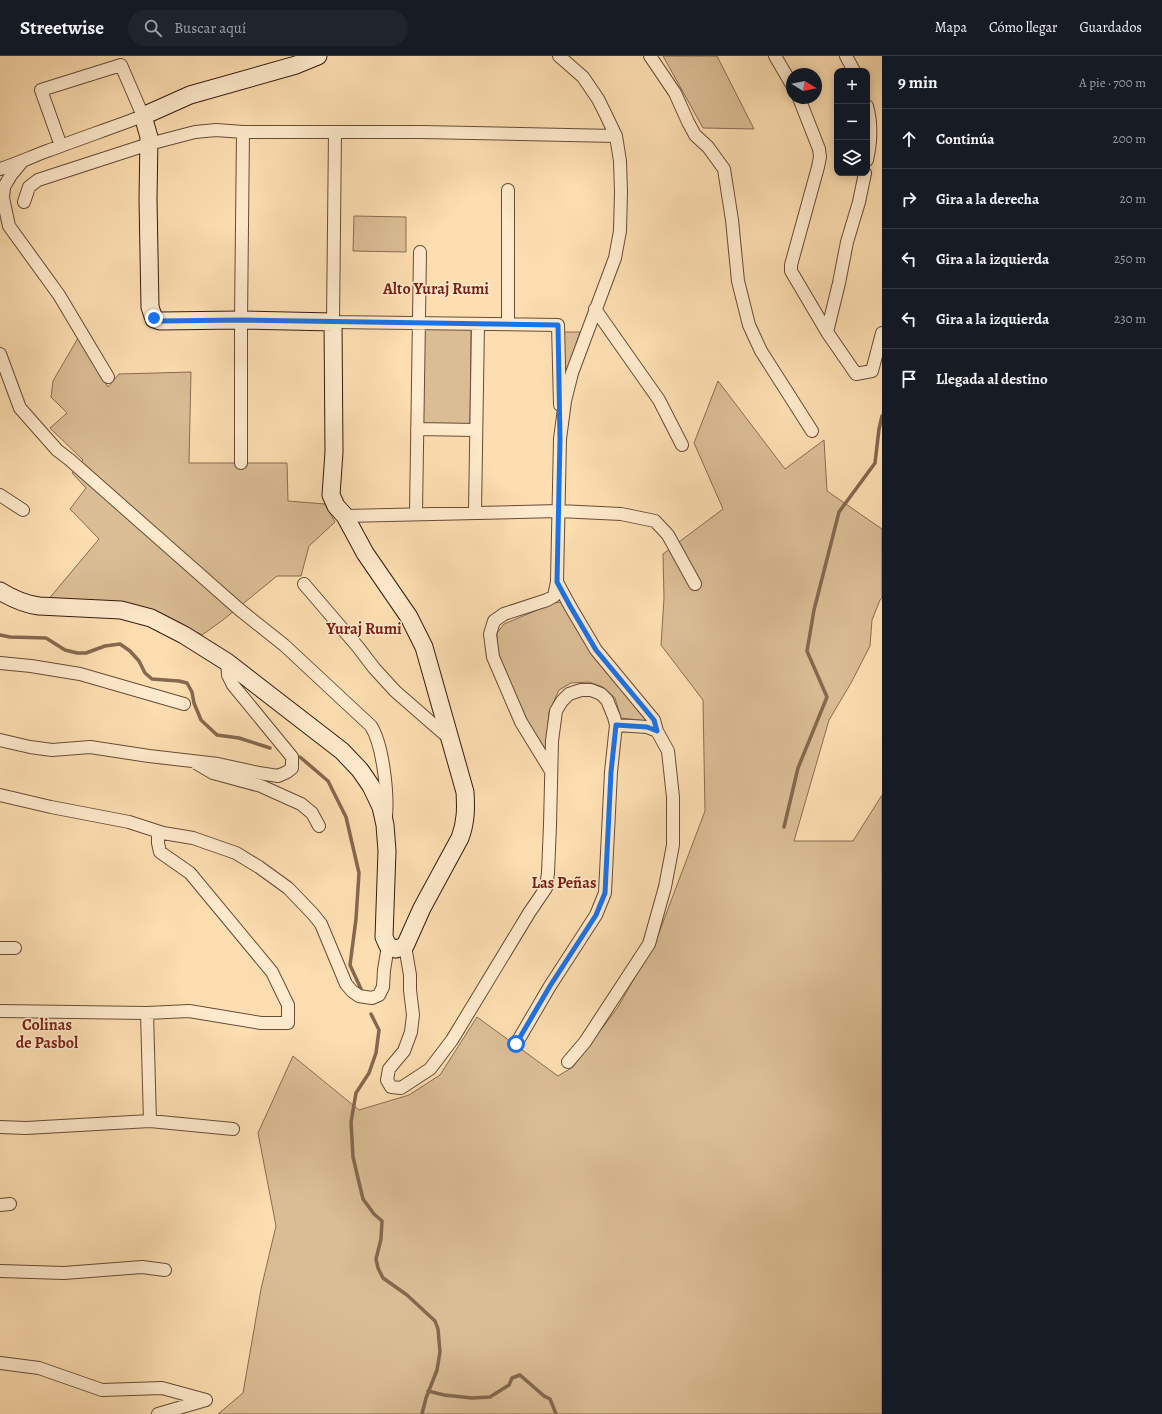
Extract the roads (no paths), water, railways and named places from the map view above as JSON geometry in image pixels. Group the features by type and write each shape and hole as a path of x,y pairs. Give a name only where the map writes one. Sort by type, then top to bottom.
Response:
{"street":[{"path":"0,169 144,116 190,95 296,65 318,56"},
{"path":"559,56 583,77 598,99 616,136 620,161 620,231 615,258 572,373 565,400 560,439"},
{"path":"650,56 675,93 695,135 708,147 724,169 732,220 738,281 749,325 761,351 812,431"},
{"path":"775,56 786,75"},
{"path":"846,56 852,68"},
{"path":"61,146 41,90 121,65 144,116 149,137 148,199 150,307 154,318 160,321 241,320 558,325 560,439 559,511 557,582 554,596 547,600 504,614 494,621 490,634 493,657 522,722 552,771"},
{"path":"801,104 819,149 820,157 791,265 791,272 827,332 856,374 872,371 882,333"},
{"path":"24,202 29,187 38,180 149,144 196,132 216,130 243,132 430,132 616,136"},
{"path":"241,463 243,132"},
{"path":"0,794 51,807 129,822 158,832 193,838 236,853 259,867 288,888 313,914 321,924 346,984 359,996 372,998 379,995 383,987 384,970 397,946 422,908 460,838 464,828 466,812 465,792 424,647 408,617 365,553 345,516 336,506 331,495 334,452 333,322 335,132"},
{"path":"22,162 11,175 4,187 3,198 9,226 59,295 108,377"},
{"path":"827,332 839,283 846,242 859,202 863,176"},
{"path":"508,190 508,324"},
{"path":"416,513 420,252"},
{"path":"595,309 659,400 682,445"},
{"path":"475,512 478,324"},
{"path":"0,354 20,408 57,450 240,610 284,645 371,726 376,733 384,773 387,799 385,825"},
{"path":"417,429 476,430"},
{"path":"0,494 23,510"},
{"path":"345,516 416,513 559,511 621,514 654,521 668,535 695,584"},
{"path":"557,582 596,650 654,720 657,731 668,751 673,796 673,845 666,887 650,944 585,1042 568,1062"},
{"path":"304,584 395,691 450,739"},
{"path":"0,591 14,600 39,606 120,610 146,616 184,635 227,662 342,751 360,770 371,786 381,807 385,825 387,851 384,937 397,946 410,975 413,1016 411,1032 404,1051 389,1069 387,1080 391,1087 401,1088 430,1069 452,1040 529,913 546,888 549,857 552,741 556,711 562,701 569,694 581,690 591,690 601,694 607,700 616,725 611,772 605,893 596,915 550,986 516,1044"},
{"path":"0,740 30,747 52,750 90,747 218,764 278,776 287,772 292,768 292,757 233,685 228,675 227,662"},
{"path":"0,663 31,666 80,674 184,704"},
{"path":"616,725 647,727 657,731"},
{"path":"191,761 213,773 261,786 301,804 312,813 319,826"},
{"path":"0,1011 147,1013 189,1011 261,1024 288,1023 288,1005 272,972 190,873 160,852 158,832"},
{"path":"0,948 15,948"},
{"path":"147,1013 150,1121"},
{"path":"0,1127 26,1128 150,1121 233,1129"},
{"path":"0,1271 64,1273 142,1268 165,1270"},
{"path":"0,1363 39,1368 102,1390 162,1388 206,1400 158,1414"}],"waterway":[{"path":"784,827 798,768 827,697 807,651 814,610 839,512 875,463 882,416"},
{"path":"0,635 10,637 46,638 65,650 77,653 86,653 105,646 120,644 130,651 139,661 145,673 152,679 187,683 192,692 194,703 201,720 217,735 239,738 270,748"},
{"path":"300,757 328,781 346,817 359,873 356,919 350,965 361,989"},
{"path":"371,1014 379,1030 376,1053 369,1073 356,1093 351,1122 353,1157 363,1199 374,1214 382,1221 381,1239 376,1259 378,1268 383,1278 407,1295 435,1321 438,1329 440,1352 437,1370 426,1398 422,1414"},
{"path":"428,1391 444,1395 472,1398 490,1397 509,1385 512,1378 520,1375 544,1396 550,1399 556,1414"}],"district":[{"name":"Alto Yuraj Rumi","path":"436,288"},
{"name":"Yuraj Rumi","path":"364,628"},
{"name":"Las Peñas","path":"564,882"},
{"name":"Colinas de Pasbol","path":"47,1033"}]}
